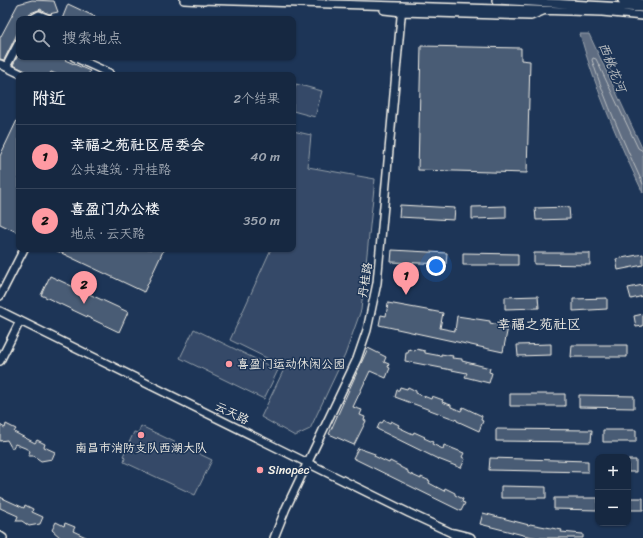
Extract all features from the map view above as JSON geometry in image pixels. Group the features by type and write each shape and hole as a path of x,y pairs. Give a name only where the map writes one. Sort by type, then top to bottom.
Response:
{"main road":[{"name":"云天路","path":"454,534 463,538"},
{"name":"云天路","path":"454,534 470,538"}],"street":[{"path":"184,0 344,4 402,9 602,12 643,16"},
{"path":"200,0 296,3"},
{"path":"496,0 643,8"},
{"path":"622,0 643,3"},
{"name":"丹桂路","path":"274,538 286,508 357,359 367,330 376,290 402,9"},
{"path":"16,46 3,65 17,72"},
{"path":"80,60 106,72"},
{"path":"0,296 22,252"},
{"name":"云天路","path":"0,312 454,534"},
{"path":"0,361 20,321"}],"shaded area":[{"path":"296,84 322,91 315,117 296,112"},
{"path":"296,132 311,135 308,167 375,179 361,310 345,355 310,429 295,436 261,417 285,367 230,340 270,252 296,252"},
{"name":"喜盈门运动休闲公园","path":"194,329 278,370 264,399 180,358"},
{"path":"141,426 212,460 195,495 124,462 125,458 123,456 134,432 138,433"}],"water":[{"path":"580,34 589,34 643,150 643,193 616,135 600,95"}],"building":[{"path":"32,0 54,1 58,12 49,14 41,9 28,14 27,16 16,16 16,36 4,60 0,59 0,38 18,4"},
{"path":"68,4 94,16 63,16"},
{"path":"421,46 521,48 521,60 530,61 527,173 418,170"},
{"path":"16,59 65,60 90,71 28,72 13,65"},
{"path":"16,122 16,232 0,224 0,156"},
{"path":"400,205 455,208 454,220 399,217"},
{"path":"506,206 506,218 472,219 472,207"},
{"path":"569,207 570,219 536,220 535,208"},
{"path":"392,250 447,253 446,264 391,262"},
{"path":"59,252 163,252 144,292"},
{"path":"463,253 518,254 518,265 463,265"},
{"path":"534,253 590,253 590,265 534,264"},
{"path":"643,254 643,265 618,270 616,259"},
{"path":"50,276 128,312 119,332 41,295"},
{"path":"643,285 643,296 631,299 628,288"},
{"path":"538,296 539,308 505,309 505,297"},
{"path":"607,298 607,309 573,311 573,299"},
{"path":"388,303 443,313 440,328 455,331 457,316 490,321 490,323 508,327 503,352 379,325 381,315 386,316"},
{"path":"643,314 643,326 636,327 634,316"},
{"path":"551,344 551,355 518,356 517,345"},
{"path":"572,345 627,345 627,357 571,357"},
{"path":"368,348 386,357 384,362 389,364 388,367 390,368 386,378 370,371 353,407 362,410 360,415 365,417 364,420 366,421 354,445 329,434"},
{"path":"409,349 415,351 416,349 425,351 425,353 441,356 441,354 453,356 452,358 462,359 462,361 490,368 489,372 492,373 489,383 465,377 467,373 405,361 406,353 408,353"},
{"path":"400,387 407,389 408,387 416,391 416,393 431,399 432,396 443,400 442,402 461,411 463,407 482,416 481,420 483,421 479,431 457,420 395,397 397,390 399,390"},
{"path":"510,394 565,394 565,406 510,406"},
{"path":"579,395 634,396 634,408 579,407"},
{"path":"384,420 390,423 391,421 399,425 398,427 413,434 414,432 425,437 424,438 433,442 432,444 443,449 444,445 464,453 462,457 465,459 461,468 438,459 377,429 380,422 382,423"},
{"path":"6,424 16,429 14,432 35,443 37,440 45,444 44,447 55,452 52,459 41,461 34,456 28,456 30,451 25,448 15,444 12,449 7,440 0,441 0,425 5,428"},
{"path":"496,429 592,430 591,442 496,441"},
{"path":"603,430 636,430 636,442 603,442"},
{"path":"358,448 375,454 374,456 389,463 390,461 408,471 408,473 421,479 421,477 430,481 429,483 444,491 445,488 455,493 455,495 463,499 462,502 465,503 461,511 353,458"},
{"path":"490,458 588,461 588,472 489,470"},
{"path":"631,460 636,460 636,472 631,472"},
{"path":"501,486 546,487 546,498 501,498"},
{"path":"0,497 24,508 25,505 33,509 32,512 43,517 40,524 29,526 22,521 16,521 18,516 0,508"},
{"path":"554,498 595,498 595,510 554,509"},
{"path":"631,498 643,498 643,510 631,510"},
{"path":"483,513 529,525 562,530 561,532 583,534 583,538 539,538 523,535 480,524"},
{"path":"56,522 64,526 65,523 75,527 73,531 88,538 61,538 52,530"}],"place":[{"name":"幸福之苑社区居委会","path":"406,295"},
{"name":"喜盈门办公楼","path":"84,304"},
{"name":"喜盈门运动休闲公园","path":"229,364"},
{"name":"南昌市消防支队西湖大队","path":"141,435"},
{"name":"Sinopec","path":"260,470"}],"district":[{"name":"幸福之苑社区","path":"539,324"}],"water label":[{"name":"西桃花河","path":"613,67"}]}
